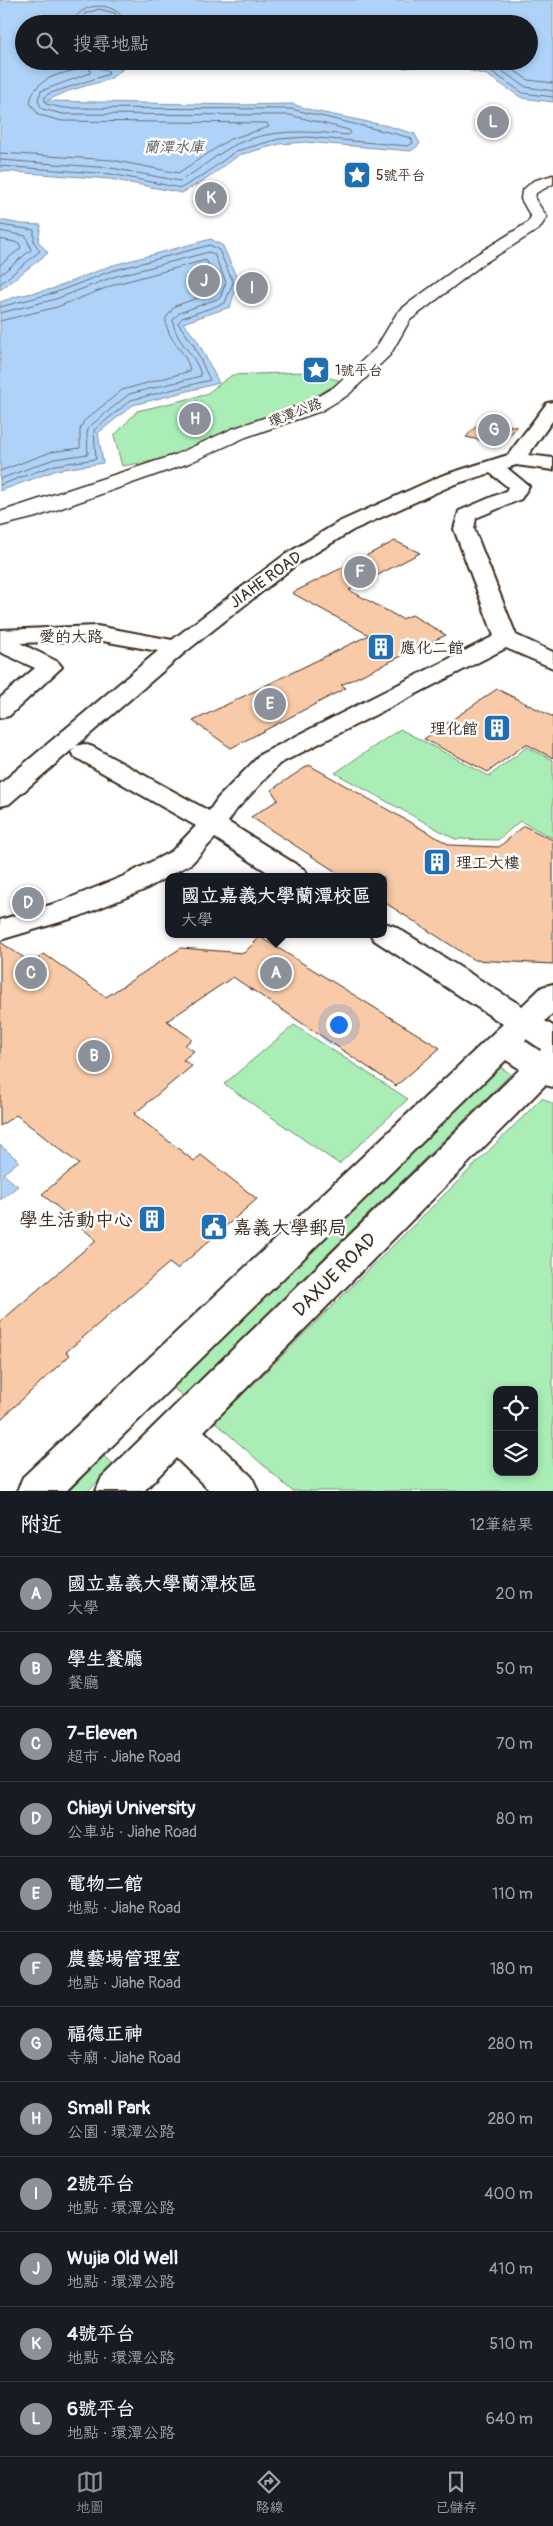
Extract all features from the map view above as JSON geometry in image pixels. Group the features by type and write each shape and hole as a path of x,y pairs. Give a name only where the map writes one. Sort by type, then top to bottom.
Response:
{"street":[{"name":"環潭公路","path":"0,519 28,512 182,458 239,433 314,407 341,392 384,351 403,317 415,306 477,261 533,226 539,217 528,199 529,191 538,184 553,179"},
{"path":"553,407 515,459 553,464"},
{"name":"JIAHE ROAD","path":"0,798 176,648 290,560 346,526 448,480 515,459"},
{"path":"491,465 520,486 514,495 466,515 464,529 506,639 553,662"},
{"name":"愛的大路","path":"0,637 97,632 176,648"},
{"path":"0,930 70,909 134,882 182,857 213,824 227,804 270,759 506,639"},
{"path":"0,645 12,648 50,667 0,712"},
{"path":"84,752 213,824 289,873"},
{"path":"387,935 550,1060"},
{"path":"37,1491 553,995"},
{"name":"DAXUE ROAD","path":"116,1491 550,1060"},
{"path":"176,1431 238,1491"}],"green space":[{"path":"306,372 346,382 309,403 235,428 166,459 122,466 114,436 137,411 205,395 232,375"},
{"path":"400,729 489,776 527,747 553,760 553,838 520,821 498,840 455,839 335,773"},
{"path":"294,1025 408,1099 339,1164 224,1084"},
{"path":"500,1067 511,1074 183,1396 172,1387"},
{"path":"542,1098 553,1104 553,1491 292,1491 215,1422"},
{"path":"104,1456 114,1466 88,1491 69,1491"}],"water":[{"name":"蘭潭水庫","path":"0,0 553,0 553,102 522,98 487,75 467,70 538,70 538,15 15,15 15,70 122,70 110,79 68,91 46,101 241,105 292,104 314,111 388,126 415,134 420,144 411,151 306,142 280,144 239,155 208,178 182,193 110,179 0,171"},
{"path":"0,220 41,225 38,241 48,253 0,290"},
{"path":"211,239 223,246 238,281 230,307 183,323 197,340 219,383 133,405 98,433 103,463 57,470 0,491 0,302 52,289 110,266"},
{"path":"0,1145 19,1161 3,1174 18,1186 0,1200"}],"building":[{"path":"482,420 517,427 501,445 466,437"},
{"path":"395,541 420,553 349,590 402,619 412,615 446,635 341,685 346,688 231,748 193,721 369,635 292,593"},
{"name":"理化館","path":"497,689 553,717 553,758 526,744 488,772 424,739"},
{"name":"理工大樓","path":"309,765 450,845 499,847 524,826 553,840 553,964 474,960 387,904 387,873 338,873 251,817 278,800 271,790"},
{"path":"259,938 262,938 440,1048 396,1086 233,977 167,1021 192,1039 185,1045 194,1051 183,1060 192,1066 134,1114 194,1161 201,1155 257,1199 177,1269 169,1263 66,1352 70,1355 0,1420 0,1322 96,1240 42,1194 79,1164 16,1115 0,1126 0,942 32,963 44,954 106,997 181,948 244,953"}],"place":[{"name":"6號平台","path":"493,122"},
{"name":"5號平台","path":"357,175"},
{"name":"4號平台","path":"211,198"},
{"name":"Wujia Old Well","path":"204,281"},
{"name":"2號平台","path":"252,288"},
{"name":"1號平台","path":"316,370"},
{"name":"Small Park","path":"195,419"},
{"name":"福德正神","path":"494,430"},
{"name":"農藝場管理室","path":"360,572"},
{"name":"應化二館","path":"381,647"},
{"name":"電物二館","path":"270,704"},
{"name":"理化館","path":"497,728"},
{"name":"理工大樓","path":"437,862"},
{"name":"Chiayi University","path":"28,903"},
{"name":"7-Eleven","path":"31,973"},
{"name":"國立嘉義大學蘭潭校區","path":"276,973"},
{"name":"學生餐廳","path":"94,1056"},
{"name":"學生活動中心","path":"152,1219"},
{"name":"嘉義大學郵局","path":"214,1227"}]}
